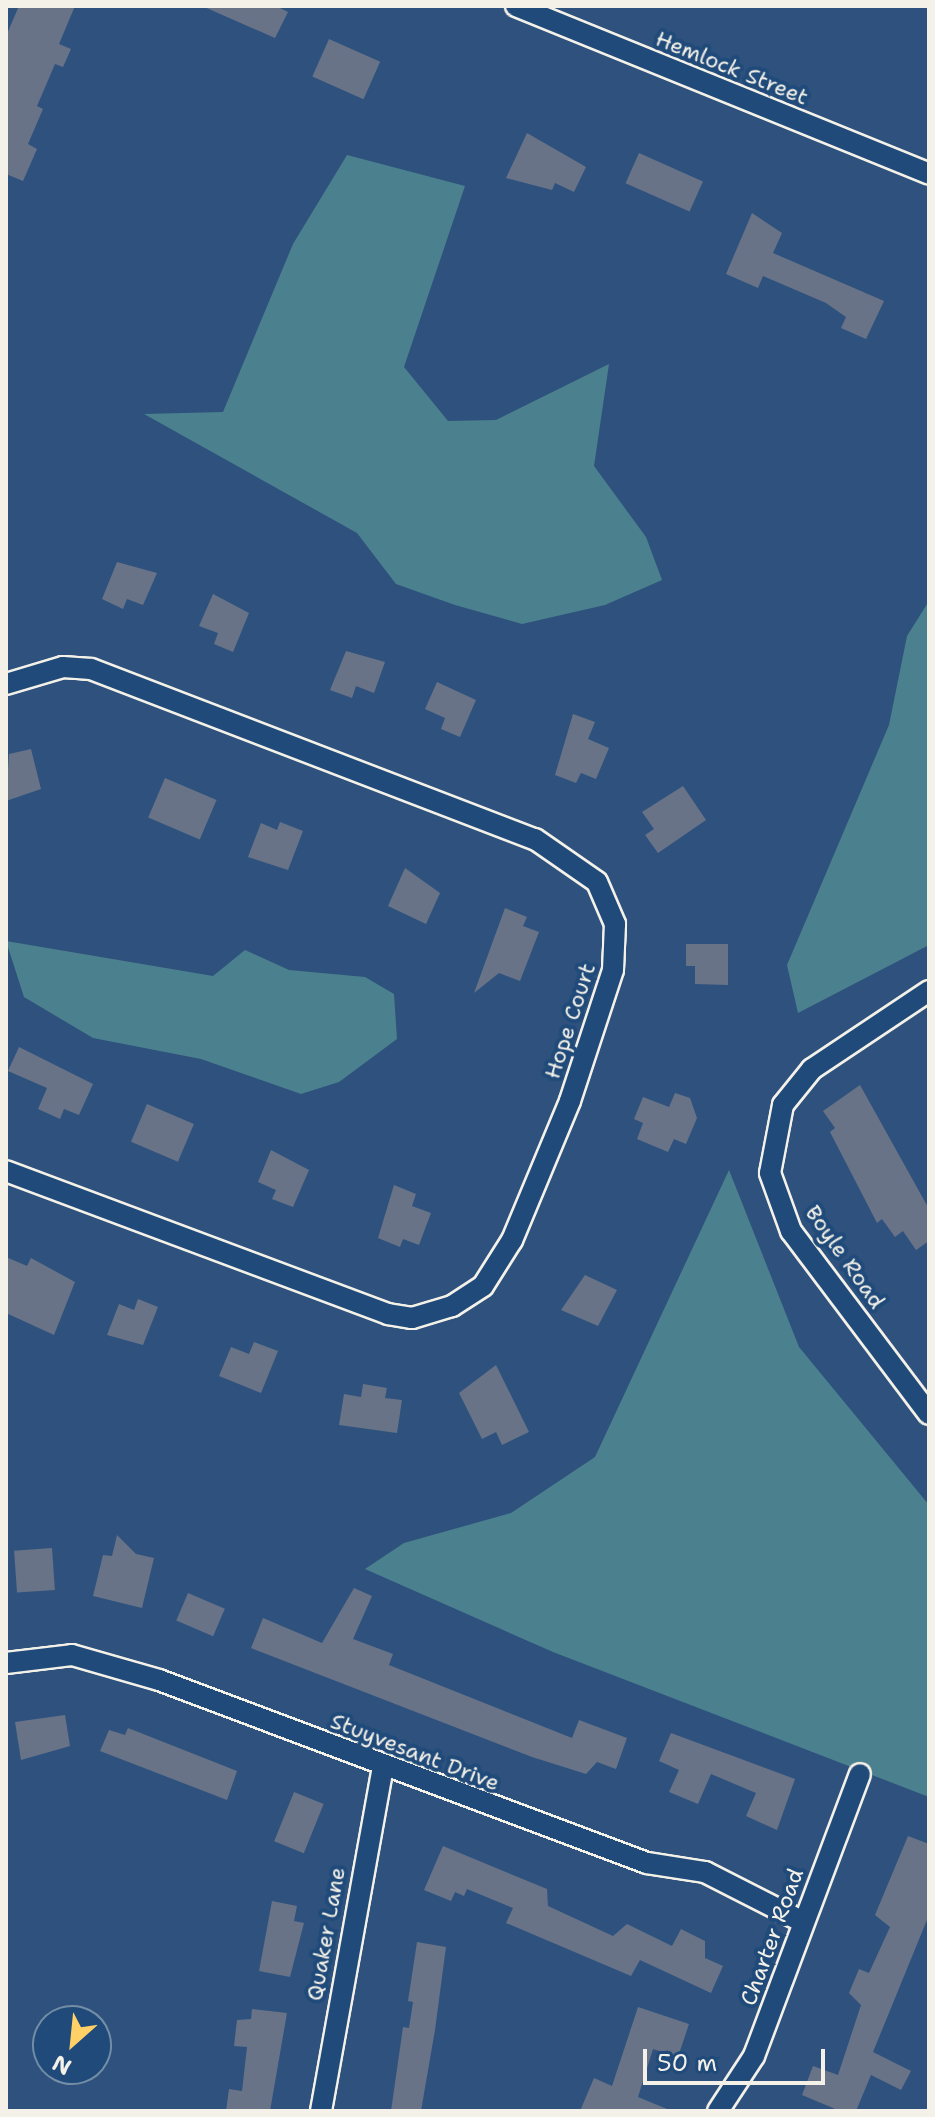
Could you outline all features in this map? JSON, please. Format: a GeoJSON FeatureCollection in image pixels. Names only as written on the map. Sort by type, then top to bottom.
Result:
{"type":"FeatureCollection","features":[{"type":"Feature","properties":{"kind":"street","name":"Hemlock Street"},"geometry":{"type":"LineString","coordinates":[[516,6],[929,174]]}},
{"type":"Feature","properties":{"kind":"street","name":"Hope Court"},"geometry":{"type":"LineString","coordinates":[[6,684],[43,670],[91,669],[535,839],[597,882],[615,924],[613,970],[570,1101],[512,1240],[483,1286],[452,1306],[412,1318],[388,1314],[6,1171]]}},
{"type":"Feature","properties":{"kind":"street","name":"Boyle Road"},"geometry":{"type":"LineString","coordinates":[[929,991],[812,1069],[783,1105],[770,1173],[791,1231],[929,1414]]}},
{"type":"Feature","properties":{"kind":"street","name":"Stuyvesant Drive"},"geometry":{"type":"LineString","coordinates":[[6,1663],[72,1655],[105,1663],[647,1863],[705,1872],[801,1921]]}},
{"type":"Feature","properties":{"kind":"street","name":"Quaker Lane"},"geometry":{"type":"LineString","coordinates":[[321,2111],[383,1767]]}},
{"type":"Feature","properties":{"kind":"street","name":"Charter Road"},"geometry":{"type":"LineString","coordinates":[[718,2111],[754,2056],[801,1921],[860,1774]]}},
{"type":"Feature","properties":{"kind":"green space"},"geometry":{"type":"Polygon","coordinates":[[[347,155],[465,186],[404,367],[448,421],[496,420],[609,364],[594,466],[646,537],[662,580],[605,605],[522,624],[455,605],[396,584],[357,533],[144,414],[223,412],[293,244],[347,155]]]}},
{"type":"Feature","properties":{"kind":"green space"},"geometry":{"type":"Polygon","coordinates":[[[929,601],[929,945],[798,1013],[787,965],[889,725],[907,636],[929,601]]]}},
{"type":"Feature","properties":{"kind":"green space"},"geometry":{"type":"Polygon","coordinates":[[[6,941],[213,976],[245,950],[289,970],[365,977],[394,994],[397,1039],[339,1082],[301,1094],[201,1059],[93,1038],[24,997],[6,941]]]}},
{"type":"Feature","properties":{"kind":"green space"},"geometry":{"type":"Polygon","coordinates":[[[729,1170],[799,1347],[929,1505],[929,1797],[553,1652],[365,1569],[404,1543],[511,1513],[595,1457],[729,1170]]]}},
{"type":"Feature","properties":{"kind":"building"},"geometry":{"type":"Polygon","coordinates":[[[19,6],[75,6],[59,44],[71,49],[63,67],[55,64],[37,106],[43,109],[28,144],[37,149],[23,181],[6,174],[6,36],[19,6]]]}},
{"type":"Feature","properties":{"kind":"building"},"geometry":{"type":"Polygon","coordinates":[[[202,6],[276,6],[288,12],[275,38],[202,6]]]}},
{"type":"Feature","properties":{"kind":"building"},"geometry":{"type":"Polygon","coordinates":[[[329,39],[380,62],[363,99],[312,76],[329,39]]]}},
{"type":"Feature","properties":{"kind":"building"},"geometry":{"type":"Polygon","coordinates":[[[527,133],[586,167],[574,192],[555,183],[552,190],[506,178],[527,133]]]}},
{"type":"Feature","properties":{"kind":"building"},"geometry":{"type":"Polygon","coordinates":[[[639,153],[703,181],[690,212],[626,183],[639,153]]]}},
{"type":"Feature","properties":{"kind":"building"},"geometry":{"type":"Polygon","coordinates":[[[752,213],[782,233],[773,253],[884,301],[866,339],[841,328],[846,317],[826,303],[763,276],[758,288],[726,274],[752,213]]]}},
{"type":"Feature","properties":{"kind":"building"},"geometry":{"type":"Polygon","coordinates":[[[117,562],[157,573],[143,605],[127,599],[123,609],[102,599],[117,562]]]}},
{"type":"Feature","properties":{"kind":"building"},"geometry":{"type":"Polygon","coordinates":[[[213,594],[249,613],[233,652],[214,644],[218,633],[199,626],[213,594]]]}},
{"type":"Feature","properties":{"kind":"building"},"geometry":{"type":"Polygon","coordinates":[[[346,651],[385,662],[374,693],[356,686],[352,698],[330,690],[346,651]]]}},
{"type":"Feature","properties":{"kind":"building"},"geometry":{"type":"Polygon","coordinates":[[[437,682],[476,700],[460,737],[441,729],[445,718],[425,709],[437,682]]]}},
{"type":"Feature","properties":{"kind":"building"},"geometry":{"type":"Polygon","coordinates":[[[573,714],[595,722],[588,739],[609,748],[596,779],[581,773],[576,783],[555,775],[573,714]]]}},
{"type":"Feature","properties":{"kind":"building"},"geometry":{"type":"Polygon","coordinates":[[[31,749],[41,789],[6,801],[9,754],[31,749]]]}},
{"type":"Feature","properties":{"kind":"building"},"geometry":{"type":"Polygon","coordinates":[[[165,778],[217,800],[200,839],[148,818],[165,778]]]}},
{"type":"Feature","properties":{"kind":"building"},"geometry":{"type":"Polygon","coordinates":[[[683,786],[706,820],[658,853],[645,835],[654,829],[642,812],[683,786]]]}},
{"type":"Feature","properties":{"kind":"building"},"geometry":{"type":"Polygon","coordinates":[[[280,822],[303,831],[288,870],[248,857],[261,823],[277,830],[280,822]]]}},
{"type":"Feature","properties":{"kind":"building"},"geometry":{"type":"Polygon","coordinates":[[[405,868],[440,893],[426,924],[388,906],[405,868]]]}},
{"type":"Feature","properties":{"kind":"building"},"geometry":{"type":"Polygon","coordinates":[[[505,908],[527,917],[523,926],[539,932],[520,981],[499,973],[474,993],[505,908]]]}},
{"type":"Feature","properties":{"kind":"building"},"geometry":{"type":"Polygon","coordinates":[[[686,944],[728,944],[728,985],[695,984],[695,966],[686,966],[686,944]]]}},
{"type":"Feature","properties":{"kind":"building"},"geometry":{"type":"Polygon","coordinates":[[[19,1047],[93,1084],[79,1115],[64,1109],[60,1119],[38,1109],[47,1088],[8,1071],[19,1047]]]}},
{"type":"Feature","properties":{"kind":"building"},"geometry":{"type":"Polygon","coordinates":[[[860,1085],[929,1209],[929,1241],[916,1250],[903,1231],[895,1237],[882,1219],[877,1223],[830,1132],[835,1128],[823,1111],[860,1085]]]}},
{"type":"Feature","properties":{"kind":"building"},"geometry":{"type":"Polygon","coordinates":[[[675,1093],[690,1098],[697,1118],[686,1144],[674,1139],[668,1152],[637,1139],[643,1123],[634,1119],[643,1097],[669,1107],[675,1093]]]}},
{"type":"Feature","properties":{"kind":"building"},"geometry":{"type":"Polygon","coordinates":[[[147,1104],[194,1124],[178,1162],[131,1142],[147,1104]]]}},
{"type":"Feature","properties":{"kind":"building"},"geometry":{"type":"Polygon","coordinates":[[[271,1150],[309,1170],[293,1207],[272,1199],[276,1190],[258,1182],[271,1150]]]}},
{"type":"Feature","properties":{"kind":"building"},"geometry":{"type":"Polygon","coordinates":[[[394,1185],[416,1194],[412,1206],[431,1213],[419,1245],[403,1239],[400,1247],[378,1238],[394,1185]]]}},
{"type":"Feature","properties":{"kind":"building"},"geometry":{"type":"Polygon","coordinates":[[[6,1257],[27,1266],[31,1258],[75,1282],[54,1335],[6,1313],[6,1257]]]}},
{"type":"Feature","properties":{"kind":"building"},"geometry":{"type":"Polygon","coordinates":[[[585,1275],[617,1290],[598,1326],[561,1310],[585,1275]]]}},
{"type":"Feature","properties":{"kind":"building"},"geometry":{"type":"Polygon","coordinates":[[[138,1299],[158,1307],[143,1345],[107,1335],[119,1304],[134,1310],[138,1299]]]}},
{"type":"Feature","properties":{"kind":"building"},"geometry":{"type":"Polygon","coordinates":[[[254,1342],[278,1351],[261,1393],[219,1376],[231,1347],[249,1354],[254,1342]]]}},
{"type":"Feature","properties":{"kind":"building"},"geometry":{"type":"Polygon","coordinates":[[[496,1365],[529,1432],[502,1445],[496,1432],[482,1439],[459,1393],[496,1365]]]}},
{"type":"Feature","properties":{"kind":"building"},"geometry":{"type":"Polygon","coordinates":[[[363,1384],[387,1388],[385,1398],[402,1400],[397,1433],[339,1425],[344,1394],[361,1397],[363,1384]]]}},
{"type":"Feature","properties":{"kind":"building"},"geometry":{"type":"Polygon","coordinates":[[[117,1535],[136,1554],[154,1558],[142,1608],[93,1596],[103,1555],[112,1556],[117,1535]]]}},
{"type":"Feature","properties":{"kind":"building"},"geometry":{"type":"Polygon","coordinates":[[[52,1548],[55,1590],[17,1593],[14,1551],[52,1548]]]}},
{"type":"Feature","properties":{"kind":"building"},"geometry":{"type":"Polygon","coordinates":[[[354,1588],[372,1596],[353,1639],[393,1654],[389,1665],[572,1738],[579,1720],[627,1738],[616,1769],[597,1762],[586,1774],[532,1757],[251,1648],[263,1618],[322,1643],[354,1588]]]}},
{"type":"Feature","properties":{"kind":"building"},"geometry":{"type":"Polygon","coordinates":[[[188,1593],[225,1609],[213,1636],[176,1621],[188,1593]]]}},
{"type":"Feature","properties":{"kind":"building"},"geometry":{"type":"Polygon","coordinates":[[[65,1715],[70,1746],[21,1760],[15,1722],[65,1715]]]}},
{"type":"Feature","properties":{"kind":"building"},"geometry":{"type":"Polygon","coordinates":[[[128,1728],[237,1771],[227,1800],[100,1751],[109,1730],[125,1735],[128,1728]]]}},
{"type":"Feature","properties":{"kind":"building"},"geometry":{"type":"Polygon","coordinates":[[[671,1733],[795,1779],[777,1830],[746,1816],[756,1793],[711,1774],[698,1804],[669,1792],[679,1770],[659,1761],[671,1733]]]}},
{"type":"Feature","properties":{"kind":"building"},"geometry":{"type":"Polygon","coordinates":[[[294,1792],[324,1804],[304,1853],[274,1841],[294,1792]]]}},
{"type":"Feature","properties":{"kind":"building"},"geometry":{"type":"Polygon","coordinates":[[[908,1836],[929,1844],[929,1915],[873,2052],[911,2071],[901,2090],[871,2075],[856,2111],[840,2111],[802,2095],[813,2066],[838,2075],[861,2005],[849,1993],[859,1969],[869,1973],[890,1927],[875,1915],[908,1836]]]}},
{"type":"Feature","properties":{"kind":"building"},"geometry":{"type":"Polygon","coordinates":[[[443,1846],[547,1889],[548,1906],[613,1936],[627,1924],[672,1946],[681,1929],[705,1941],[705,1958],[723,1966],[711,1993],[640,1960],[631,1976],[506,1923],[513,1908],[467,1889],[464,1896],[455,1892],[451,1901],[424,1890],[443,1846]]]}},
{"type":"Feature","properties":{"kind":"building"},"geometry":{"type":"Polygon","coordinates":[[[272,1901],[297,1906],[294,1921],[304,1923],[290,1977],[259,1971],[272,1901]]]}},
{"type":"Feature","properties":{"kind":"building"},"geometry":{"type":"Polygon","coordinates":[[[417,1942],[446,1947],[435,2030],[421,2111],[391,2111],[403,2027],[409,2028],[413,2002],[408,2001],[417,1942]]]}},
{"type":"Feature","properties":{"kind":"building"},"geometry":{"type":"Polygon","coordinates":[[[638,2007],[689,2024],[678,2057],[653,2049],[638,2097],[672,2111],[580,2111],[594,2078],[612,2086],[638,2007]]]}},
{"type":"Feature","properties":{"kind":"building"},"geometry":{"type":"Polygon","coordinates":[[[252,2009],[287,2013],[270,2111],[226,2111],[229,2089],[242,2091],[247,2047],[234,2046],[237,2020],[251,2019],[252,2009]]]}}]}
